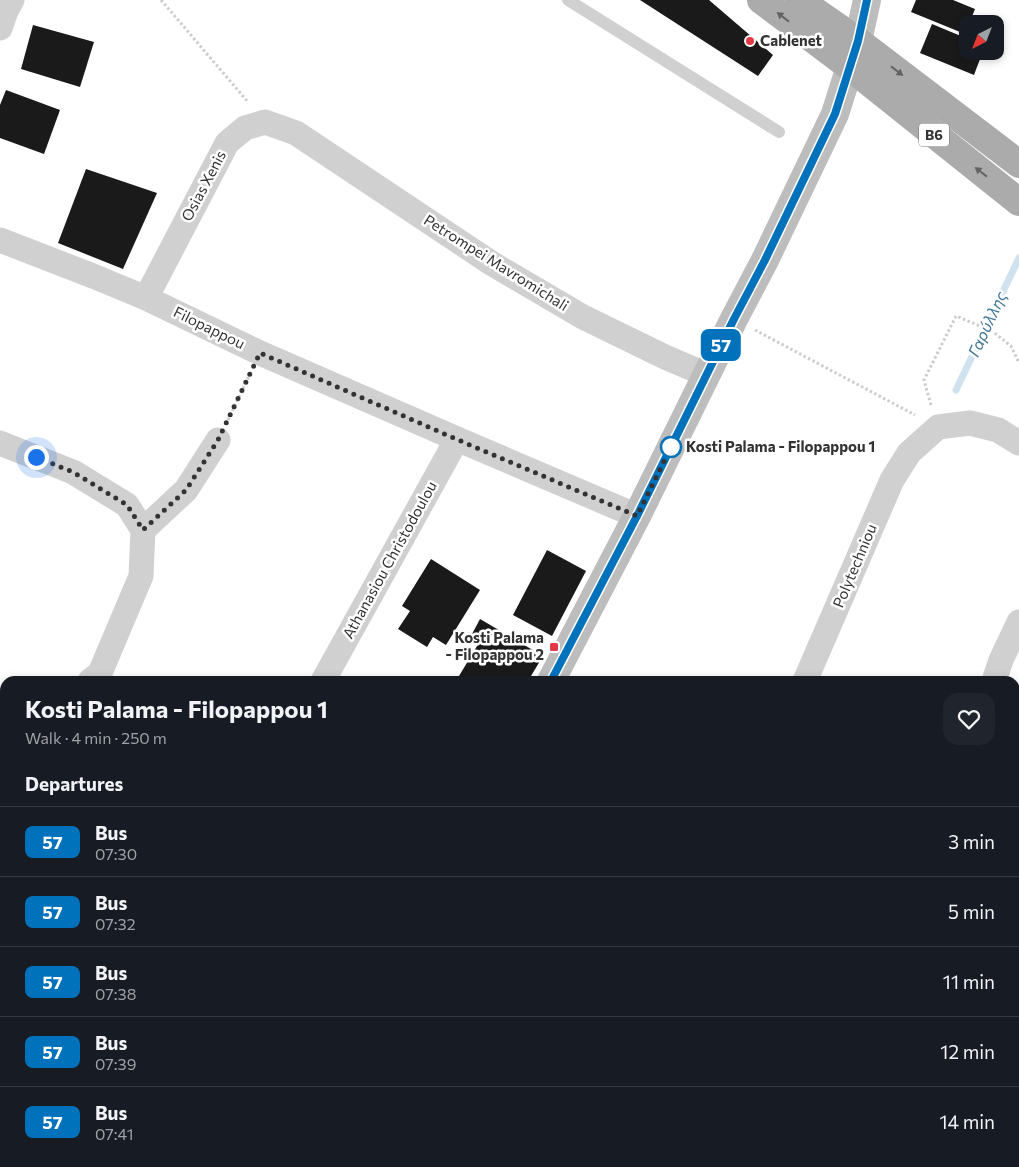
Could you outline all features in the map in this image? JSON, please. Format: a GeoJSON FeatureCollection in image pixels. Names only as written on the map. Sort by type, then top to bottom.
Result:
{"type":"FeatureCollection","features":[{"type":"Feature","properties":{"kind":"main road","name":"B6"},"geometry":{"type":"LineString","coordinates":[[761,0],[1019,202]]}},
{"type":"Feature","properties":{"kind":"main road","name":"B6"},"geometry":{"type":"LineString","coordinates":[[799,0],[858,41],[1019,164]]}},
{"type":"Feature","properties":{"kind":"street"},"geometry":{"type":"LineString","coordinates":[[0,28],[6,10],[12,0]]}},
{"type":"Feature","properties":{"kind":"street"},"geometry":{"type":"LineString","coordinates":[[554,676],[637,516],[765,260],[835,114],[858,41],[867,0]]}},
{"type":"Feature","properties":{"kind":"street","name":"Petrompei Mavromichali"},"geometry":{"type":"LineString","coordinates":[[265,122],[296,133],[500,268],[582,317],[665,358],[707,375]]}},
{"type":"Feature","properties":{"kind":"street","name":"Osias Xenis"},"geometry":{"type":"LineString","coordinates":[[146,298],[227,143],[245,128],[265,122]]}},
{"type":"Feature","properties":{"kind":"street","name":"Filopappou"},"geometry":{"type":"LineString","coordinates":[[0,240],[146,298],[260,353],[637,516]]}},
{"type":"Feature","properties":{"kind":"street"},"geometry":{"type":"LineString","coordinates":[[938,427],[970,423],[998,430],[1019,443]]}},
{"type":"Feature","properties":{"kind":"street","name":"Polytechniou"},"geometry":{"type":"LineString","coordinates":[[807,676],[892,480],[909,452],[938,427]]}},
{"type":"Feature","properties":{"kind":"street","name":"Athanasiou Christodoulou"},"geometry":{"type":"LineString","coordinates":[[326,676],[456,439]]}},
{"type":"Feature","properties":{"kind":"street"},"geometry":{"type":"LineString","coordinates":[[143,530],[186,490],[218,440]]}},
{"type":"Feature","properties":{"kind":"street"},"geometry":{"type":"LineString","coordinates":[[0,443],[73,472],[127,505],[143,530],[142,576],[95,676]]}},
{"type":"Feature","properties":{"kind":"street"},"geometry":{"type":"LineString","coordinates":[[1005,671],[1019,622]]}},
{"type":"Feature","properties":{"kind":"lane"},"geometry":{"type":"LineString","coordinates":[[568,0],[779,132]]}},
{"type":"Feature","properties":{"kind":"path"},"geometry":{"type":"LineString","coordinates":[[162,0],[265,122]]}},
{"type":"Feature","properties":{"kind":"path"},"geometry":{"type":"LineString","coordinates":[[938,427],[924,380],[956,316],[992,331],[1011,346],[1019,363]]}},
{"type":"Feature","properties":{"kind":"path"},"geometry":{"type":"LineString","coordinates":[[734,319],[938,427]]}},
{"type":"Feature","properties":{"kind":"path"},"geometry":{"type":"LineString","coordinates":[[218,440],[260,353]]}},
{"type":"Feature","properties":{"kind":"building"},"geometry":{"type":"Polygon","coordinates":[[[640,0],[709,0],[773,55],[758,76],[640,0]]]}},
{"type":"Feature","properties":{"kind":"building"},"geometry":{"type":"Polygon","coordinates":[[[916,0],[953,0],[975,9],[973,15],[959,15],[959,32],[911,12],[916,0]]]}},
{"type":"Feature","properties":{"kind":"building"},"geometry":{"type":"Polygon","coordinates":[[[932,24],[959,35],[959,60],[980,60],[974,75],[920,53],[932,24]]]}},
{"type":"Feature","properties":{"kind":"building"},"geometry":{"type":"Polygon","coordinates":[[[33,25],[94,42],[80,87],[21,69],[33,25]]]}},
{"type":"Feature","properties":{"kind":"building"},"geometry":{"type":"Polygon","coordinates":[[[6,90],[60,110],[44,154],[0,138],[0,105],[6,90]]]}},
{"type":"Feature","properties":{"kind":"building"},"geometry":{"type":"Polygon","coordinates":[[[86,169],[157,193],[123,269],[58,243],[86,169]]]}},
{"type":"Feature","properties":{"kind":"building"},"geometry":{"type":"Polygon","coordinates":[[[547,550],[586,571],[552,636],[513,615],[547,550]]]}},
{"type":"Feature","properties":{"kind":"building"},"geometry":{"type":"Polygon","coordinates":[[[431,559],[480,590],[446,645],[433,637],[427,647],[398,629],[410,611],[402,606],[431,559]]]}},
{"type":"Feature","properties":{"kind":"building"},"geometry":{"type":"Polygon","coordinates":[[[480,619],[543,656],[531,676],[459,676],[480,641],[471,636],[480,619]]]}},
{"type":"Feature","properties":{"kind":"waterway","name":"Γαρύλλης"},"geometry":{"type":"LineString","coordinates":[[956,390],[1019,258]]}},
{"type":"Feature","properties":{"kind":"bus line","name":"57"},"geometry":{"type":"LineString","coordinates":[[554,676],[637,516],[765,260],[835,114],[858,41],[867,0]]}},
{"type":"Feature","properties":{"kind":"place","name":"Cablenet"},"geometry":{"type":"Point","coordinates":[750,41]}},
{"type":"Feature","properties":{"kind":"place","name":"Kosti Palama - Filopappou 1"},"geometry":{"type":"Point","coordinates":[671,447]}},
{"type":"Feature","properties":{"kind":"place","name":"Kosti Palama - Filopappou 2"},"geometry":{"type":"Point","coordinates":[554,647]}},
{"type":"Feature","properties":{"kind":"route"},"geometry":{"type":"LineString","coordinates":[[36,457],[73,472],[127,505],[143,530],[186,490],[218,440],[260,353],[637,516],[672,445],[671,447]]}}]}
